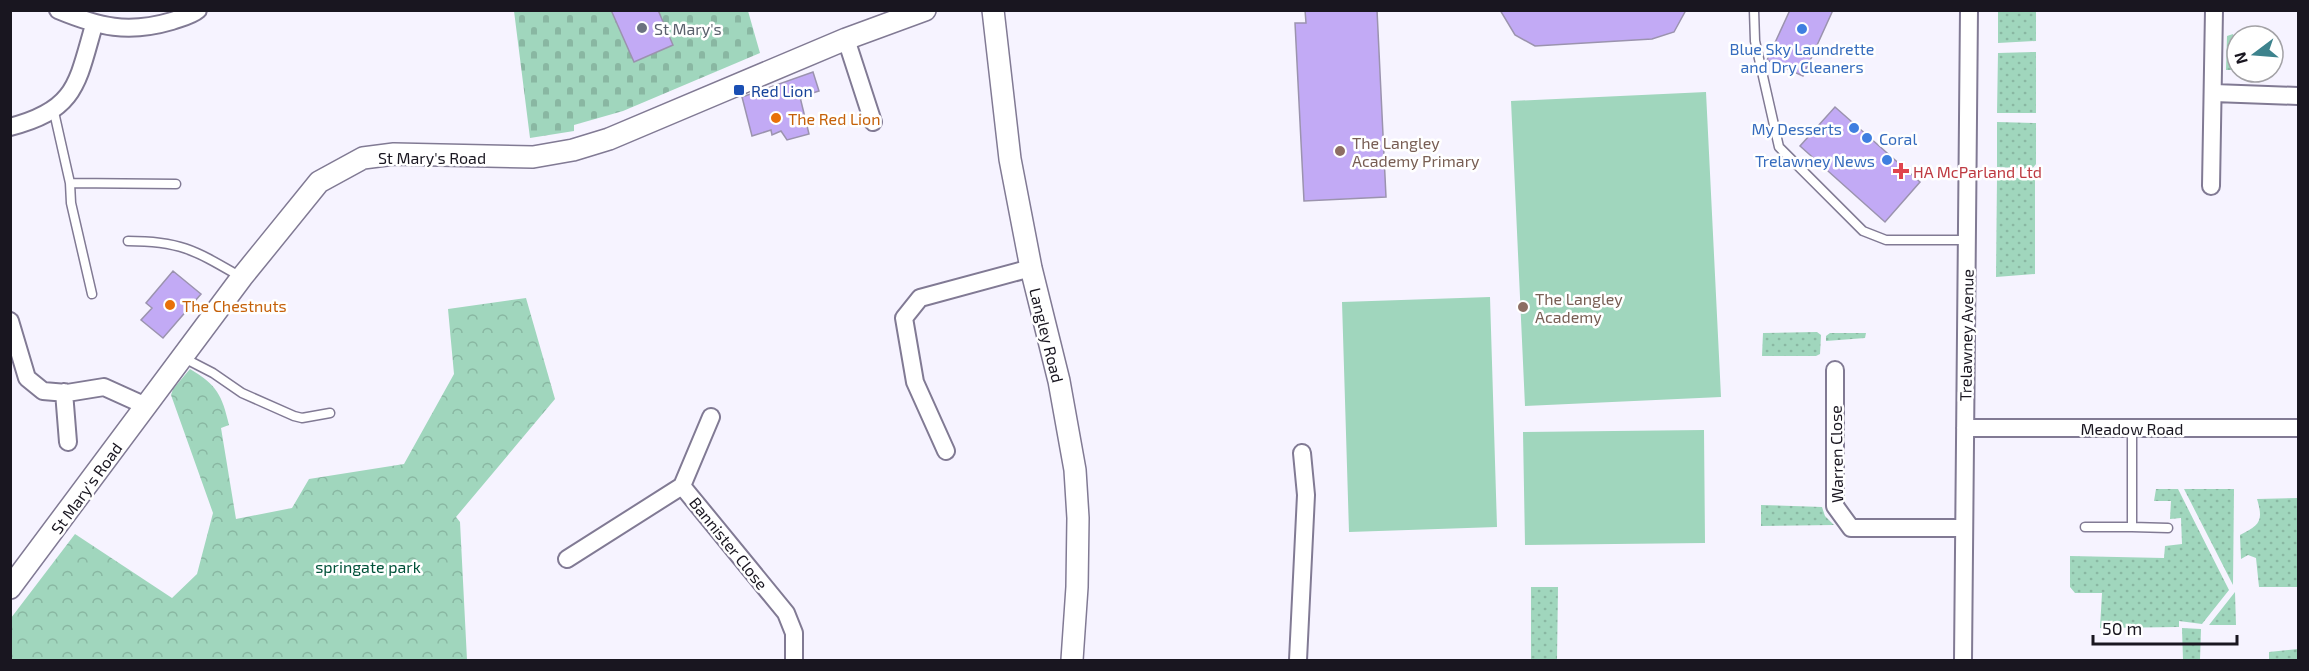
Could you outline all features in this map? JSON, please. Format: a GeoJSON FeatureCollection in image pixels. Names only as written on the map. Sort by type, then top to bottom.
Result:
{"type":"FeatureCollection","features":[{"type":"Feature","properties":{"kind":"street"},"geometry":{"type":"LineString","coordinates":[[58,10],[94,25],[134,29],[155,26],[198,10]]}},
{"type":"Feature","properties":{"kind":"street","name":"St Mary's Road"},"geometry":{"type":"LineString","coordinates":[[10,588],[242,277],[319,182],[363,158],[394,154],[533,157],[573,150],[609,139],[846,39],[925,10]]}},
{"type":"Feature","properties":{"kind":"street","name":"Langley Road"},"geometry":{"type":"LineString","coordinates":[[993,10],[1010,159],[1031,268],[1059,381],[1075,470],[1078,518],[1077,587],[1072,660]]}},
{"type":"Feature","properties":{"kind":"street","name":"Trelawney Avenue"},"geometry":{"type":"LineString","coordinates":[[1963,660],[1969,10]]}},
{"type":"Feature","properties":{"kind":"street"},"geometry":{"type":"LineString","coordinates":[[2211,186],[2214,10]]}},
{"type":"Feature","properties":{"kind":"street"},"geometry":{"type":"LineString","coordinates":[[10,127],[54,112],[70,94],[81,71],[94,25]]}},
{"type":"Feature","properties":{"kind":"street"},"geometry":{"type":"LineString","coordinates":[[846,39],[873,122]]}},
{"type":"Feature","properties":{"kind":"street"},"geometry":{"type":"LineString","coordinates":[[2214,93],[2298,96]]}},
{"type":"Feature","properties":{"kind":"street"},"geometry":{"type":"LineString","coordinates":[[946,451],[915,382],[904,318],[920,298],[1031,268]]}},
{"type":"Feature","properties":{"kind":"street"},"geometry":{"type":"LineString","coordinates":[[11,323],[27,378],[43,391],[64,392],[104,387],[146,406]]}},
{"type":"Feature","properties":{"kind":"street","name":"Warren Close"},"geometry":{"type":"LineString","coordinates":[[1835,370],[1835,506],[1851,528],[1964,528]]}},
{"type":"Feature","properties":{"kind":"street"},"geometry":{"type":"LineString","coordinates":[[64,392],[68,442]]}},
{"type":"Feature","properties":{"kind":"street"},"geometry":{"type":"LineString","coordinates":[[682,486],[711,417]]}},
{"type":"Feature","properties":{"kind":"street","name":"Meadow Road"},"geometry":{"type":"LineString","coordinates":[[1965,428],[2298,428]]}},
{"type":"Feature","properties":{"kind":"street"},"geometry":{"type":"LineString","coordinates":[[1298,660],[1305,495],[1302,453]]}},
{"type":"Feature","properties":{"kind":"street","name":"Bannister Close"},"geometry":{"type":"LineString","coordinates":[[567,560],[682,486],[786,614],[794,633],[795,660]]}},
{"type":"Feature","properties":{"kind":"lane"},"geometry":{"type":"LineString","coordinates":[[1754,10],[1755,41],[1779,147],[1863,231],[1886,240],[1967,240]]}},
{"type":"Feature","properties":{"kind":"lane"},"geometry":{"type":"LineString","coordinates":[[54,112],[70,183],[71,203],[92,294]]}},
{"type":"Feature","properties":{"kind":"lane"},"geometry":{"type":"LineString","coordinates":[[70,183],[176,184]]}},
{"type":"Feature","properties":{"kind":"lane"},"geometry":{"type":"LineString","coordinates":[[128,241],[156,241],[191,248],[242,277]]}},
{"type":"Feature","properties":{"kind":"lane"},"geometry":{"type":"LineString","coordinates":[[182,357],[213,373],[242,393],[294,416],[302,418],[330,413]]}},
{"type":"Feature","properties":{"kind":"lane"},"geometry":{"type":"LineString","coordinates":[[2132,428],[2132,527]]}},
{"type":"Feature","properties":{"kind":"lane"},"geometry":{"type":"LineString","coordinates":[[2085,526],[2168,528]]}},
{"type":"Feature","properties":{"kind":"green space"},"geometry":{"type":"Polygon","coordinates":[[[514,11],[748,11],[760,53],[623,111],[574,125],[574,131],[530,138],[514,11]]]}},
{"type":"Feature","properties":{"kind":"green space"},"geometry":{"type":"Polygon","coordinates":[[[1998,11],[2036,11],[2036,41],[1998,43],[1998,11]]]}},
{"type":"Feature","properties":{"kind":"green space"},"geometry":{"type":"Polygon","coordinates":[[[2036,52],[2036,113],[1997,113],[1998,53],[2036,52]]]}},
{"type":"Feature","properties":{"kind":"green space"},"geometry":{"type":"Polygon","coordinates":[[[1706,92],[1721,397],[1525,406],[1511,101],[1706,92]]]}},
{"type":"Feature","properties":{"kind":"green space"},"geometry":{"type":"Polygon","coordinates":[[[1997,122],[2036,123],[2036,164],[2032,169],[1997,167],[1997,122]]]}},
{"type":"Feature","properties":{"kind":"green space"},"geometry":{"type":"Polygon","coordinates":[[[1997,178],[2035,178],[2035,274],[1996,277],[1997,178]]]}},
{"type":"Feature","properties":{"kind":"green space"},"geometry":{"type":"Polygon","coordinates":[[[1490,297],[1497,527],[1349,532],[1342,302],[1490,297]]]}},
{"type":"Feature","properties":{"kind":"green space","name":"springate park"},"geometry":{"type":"Polygon","coordinates":[[[526,298],[555,399],[456,517],[460,522],[467,660],[11,660],[11,618],[75,534],[172,598],[197,574],[213,513],[171,395],[173,389],[190,369],[212,386],[224,406],[229,425],[221,428],[236,519],[292,508],[309,479],[404,464],[454,374],[448,309],[526,298]]]}},
{"type":"Feature","properties":{"kind":"green space"},"geometry":{"type":"Polygon","coordinates":[[[1817,332],[1821,335],[1820,354],[1816,356],[1762,356],[1763,333],[1817,332]]]}},
{"type":"Feature","properties":{"kind":"green space"},"geometry":{"type":"Polygon","coordinates":[[[1830,333],[1866,333],[1865,338],[1826,341],[1826,336],[1830,333]]]}},
{"type":"Feature","properties":{"kind":"green space"},"geometry":{"type":"Polygon","coordinates":[[[1704,430],[1705,543],[1525,545],[1523,432],[1704,430]]]}},
{"type":"Feature","properties":{"kind":"green space"},"geometry":{"type":"Polygon","coordinates":[[[2156,489],[2178,489],[2229,590],[2202,624],[2179,621],[2179,627],[2100,628],[2102,593],[2075,593],[2070,587],[2070,556],[2164,558],[2165,546],[2182,544],[2181,518],[2170,519],[2171,501],[2154,501],[2156,489]]]}},
{"type":"Feature","properties":{"kind":"green space"},"geometry":{"type":"Polygon","coordinates":[[[2184,489],[2234,489],[2233,585],[2184,489]]]}},
{"type":"Feature","properties":{"kind":"green space"},"geometry":{"type":"Polygon","coordinates":[[[2298,498],[2298,587],[2259,587],[2256,558],[2248,555],[2241,559],[2240,535],[2256,525],[2260,518],[2257,499],[2298,498]]]}},
{"type":"Feature","properties":{"kind":"green space"},"geometry":{"type":"Polygon","coordinates":[[[1761,505],[1822,507],[1825,516],[1834,525],[1761,526],[1761,505]]]}},
{"type":"Feature","properties":{"kind":"green space"},"geometry":{"type":"Polygon","coordinates":[[[1531,587],[1558,587],[1557,660],[1531,660],[1531,587]]]}},
{"type":"Feature","properties":{"kind":"green space"},"geometry":{"type":"Polygon","coordinates":[[[2235,592],[2236,625],[2209,625],[2235,592]]]}},
{"type":"Feature","properties":{"kind":"green space"},"geometry":{"type":"Polygon","coordinates":[[[2182,628],[2201,629],[2200,660],[2183,660],[2182,628]]]}},
{"type":"Feature","properties":{"kind":"green space"},"geometry":{"type":"Polygon","coordinates":[[[2298,649],[2298,660],[2269,660],[2269,652],[2298,649]]]}},
{"type":"Feature","properties":{"kind":"building","name":"St Mary's"},"geometry":{"type":"Polygon","coordinates":[[[611,10],[658,10],[673,45],[634,62],[611,10]]]}},
{"type":"Feature","properties":{"kind":"building"},"geometry":{"type":"Polygon","coordinates":[[[1305,10],[1377,10],[1386,197],[1304,201],[1295,23],[1306,23],[1305,10]]]}},
{"type":"Feature","properties":{"kind":"building"},"geometry":{"type":"Polygon","coordinates":[[[1500,10],[1686,10],[1674,32],[1652,39],[1535,46],[1515,35],[1500,10]]]}},
{"type":"Feature","properties":{"kind":"building"},"geometry":{"type":"Polygon","coordinates":[[[1790,10],[1833,10],[1803,76],[1767,60],[1790,10]]]}},
{"type":"Feature","properties":{"kind":"building","name":"The Red Lion"},"geometry":{"type":"Polygon","coordinates":[[[813,72],[819,91],[800,97],[809,134],[787,140],[781,131],[772,135],[771,130],[752,136],[742,97],[813,72]]]}},
{"type":"Feature","properties":{"kind":"building"},"geometry":{"type":"Polygon","coordinates":[[[1835,107],[1920,182],[1885,222],[1800,146],[1835,107]]]}},
{"type":"Feature","properties":{"kind":"building","name":"The Chestnuts"},"geometry":{"type":"Polygon","coordinates":[[[173,271],[201,294],[163,338],[141,320],[152,308],[146,303],[173,271]]]}},
{"type":"Feature","properties":{"kind":"place","name":"St Mary's"},"geometry":{"type":"Point","coordinates":[642,28]}},
{"type":"Feature","properties":{"kind":"place","name":"Blue Sky Laundrette and Dry Cleaners"},"geometry":{"type":"Point","coordinates":[1802,29]}},
{"type":"Feature","properties":{"kind":"place","name":"Red Lion"},"geometry":{"type":"Point","coordinates":[739,90]}},
{"type":"Feature","properties":{"kind":"place","name":"The Red Lion"},"geometry":{"type":"Point","coordinates":[776,118]}},
{"type":"Feature","properties":{"kind":"place","name":"My Desserts"},"geometry":{"type":"Point","coordinates":[1854,128]}},
{"type":"Feature","properties":{"kind":"place","name":"Coral"},"geometry":{"type":"Point","coordinates":[1867,138]}},
{"type":"Feature","properties":{"kind":"place","name":"The Langley Academy Primary"},"geometry":{"type":"Point","coordinates":[1340,151]}},
{"type":"Feature","properties":{"kind":"place","name":"Trelawney News"},"geometry":{"type":"Point","coordinates":[1887,160]}},
{"type":"Feature","properties":{"kind":"place","name":"HA McParland Ltd"},"geometry":{"type":"Point","coordinates":[1901,171]}},
{"type":"Feature","properties":{"kind":"place","name":"The Chestnuts"},"geometry":{"type":"Point","coordinates":[170,305]}},
{"type":"Feature","properties":{"kind":"place","name":"The Langley Academy"},"geometry":{"type":"Point","coordinates":[1523,307]}}]}
